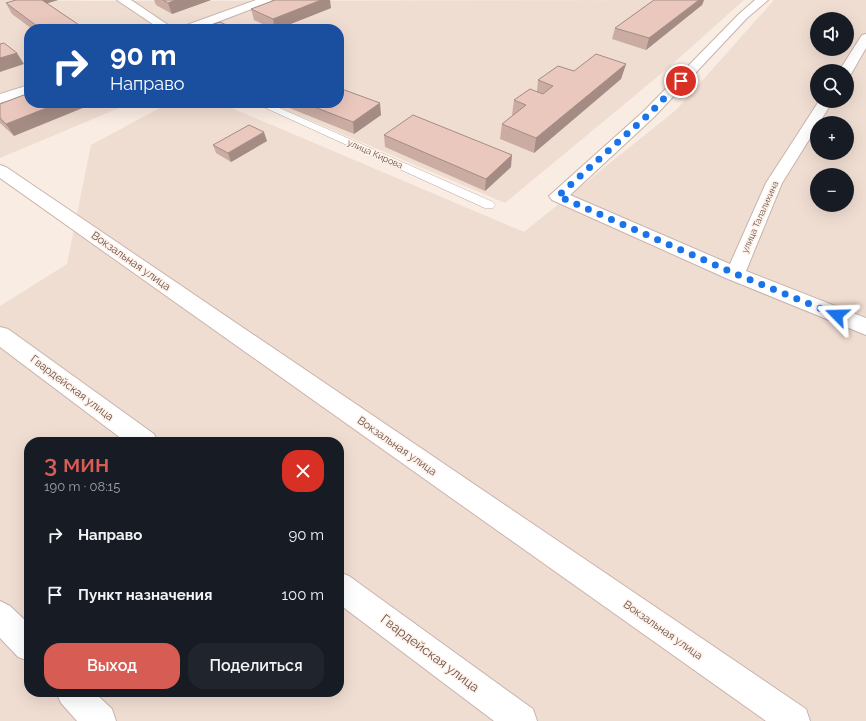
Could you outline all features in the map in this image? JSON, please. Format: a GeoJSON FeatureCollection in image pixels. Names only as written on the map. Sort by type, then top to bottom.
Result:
{"type":"FeatureCollection","features":[{"type":"Feature","properties":{"kind":"street"},"geometry":{"type":"LineString","coordinates":[[123,0],[160,24]]}},
{"type":"Feature","properties":{"kind":"street"},"geometry":{"type":"LineString","coordinates":[[201,24],[266,0]]}},
{"type":"Feature","properties":{"kind":"street"},"geometry":{"type":"LineString","coordinates":[[762,0],[744,16],[649,114],[558,196],[736,274],[866,327]]}},
{"type":"Feature","properties":{"kind":"street"},"geometry":{"type":"LineString","coordinates":[[850,64],[866,38]]}},
{"type":"Feature","properties":{"kind":"street"},"geometry":{"type":"LineString","coordinates":[[0,99],[24,90]]}},
{"type":"Feature","properties":{"kind":"street","name":"улица Талалихина"},"geometry":{"type":"LineString","coordinates":[[736,274],[774,183],[822,108]]}},
{"type":"Feature","properties":{"kind":"street","name":"Вокзальная улица"},"geometry":{"type":"LineString","coordinates":[[0,170],[794,721]]}},
{"type":"Feature","properties":{"kind":"street","name":"Гвардейская улица"},"geometry":{"type":"LineString","coordinates":[[0,335],[138,437]]}},
{"type":"Feature","properties":{"kind":"street","name":"Гвардейская улица"},"geometry":{"type":"LineString","coordinates":[[344,590],[521,721]]}},
{"type":"Feature","properties":{"kind":"street"},"geometry":{"type":"LineString","coordinates":[[0,617],[24,641]]}},
{"type":"Feature","properties":{"kind":"street"},"geometry":{"type":"LineString","coordinates":[[77,697],[100,721]]}},
{"type":"Feature","properties":{"kind":"lane","name":"улица Кирова"},"geometry":{"type":"LineString","coordinates":[[271,108],[489,205]]}},
{"type":"Feature","properties":{"kind":"shaded area"},"geometry":{"type":"Polygon","coordinates":[[[0,0],[744,0],[668,68],[505,203],[281,108],[344,108],[344,24],[24,24],[24,108],[119,108],[0,158],[0,0]]]}},
{"type":"Feature","properties":{"kind":"shaded area"},"geometry":{"type":"Polygon","coordinates":[[[774,0],[866,0],[866,721],[0,721],[0,306],[67,264],[91,145],[160,108],[232,108],[524,232],[676,110],[774,0]]]}},
{"type":"Feature","properties":{"kind":"building"},"geometry":{"type":"Polygon","coordinates":[[[16,0],[42,0],[78,24],[34,24],[6,3],[16,0]]]}},
{"type":"Feature","properties":{"kind":"building"},"geometry":{"type":"Polygon","coordinates":[[[163,0],[176,0],[168,3],[163,0]]]}},
{"type":"Feature","properties":{"kind":"building"},"geometry":{"type":"Polygon","coordinates":[[[275,0],[321,0],[273,19],[251,9],[275,0]]]}},
{"type":"Feature","properties":{"kind":"building"},"geometry":{"type":"Polygon","coordinates":[[[654,0],[699,0],[649,38],[615,28],[654,0]]]}},
{"type":"Feature","properties":{"kind":"building"},"geometry":{"type":"Polygon","coordinates":[[[4,43],[17,53],[0,58],[0,44],[4,43]]]}},
{"type":"Feature","properties":{"kind":"building"},"geometry":{"type":"Polygon","coordinates":[[[596,54],[626,64],[536,138],[502,124],[526,105],[514,100],[530,89],[543,94],[553,86],[538,80],[558,66],[574,71],[596,54]]]}},
{"type":"Feature","properties":{"kind":"building"},"geometry":{"type":"Polygon","coordinates":[[[344,90],[380,103],[353,122],[317,108],[344,108],[344,90]]]}},
{"type":"Feature","properties":{"kind":"building"},"geometry":{"type":"Polygon","coordinates":[[[24,95],[24,108],[46,108],[6,124],[0,118],[0,104],[24,95]]]}},
{"type":"Feature","properties":{"kind":"building"},"geometry":{"type":"Polygon","coordinates":[[[413,115],[512,155],[486,179],[384,135],[413,115]]]}},
{"type":"Feature","properties":{"kind":"building"},"geometry":{"type":"Polygon","coordinates":[[[249,125],[264,132],[228,153],[213,145],[249,125]]]}},
{"type":"Feature","properties":{"kind":"route"},"geometry":{"type":"LineString","coordinates":[[681,81],[649,114],[558,196],[736,274],[837,315]]}}]}
